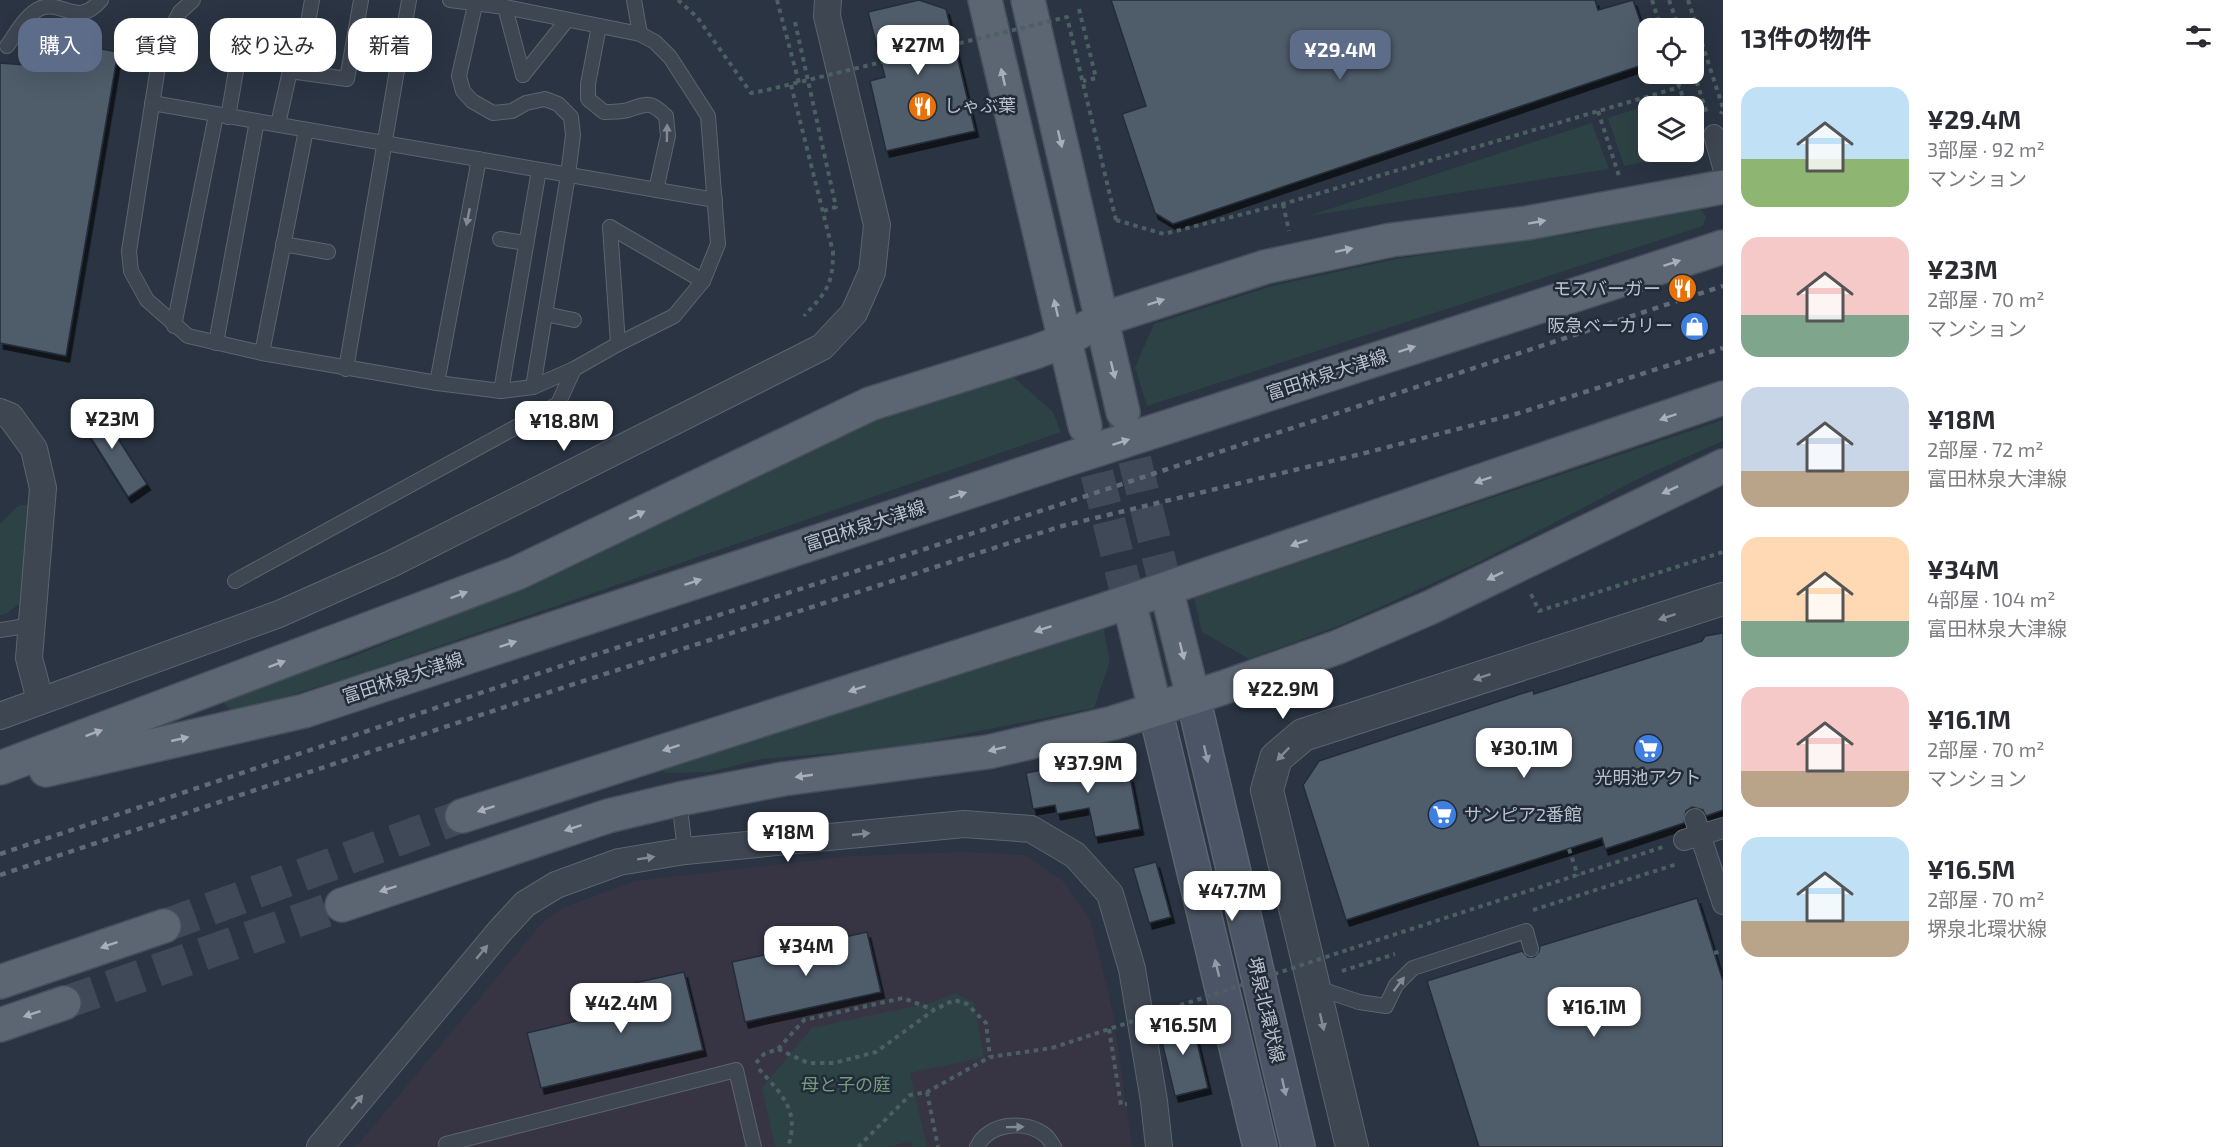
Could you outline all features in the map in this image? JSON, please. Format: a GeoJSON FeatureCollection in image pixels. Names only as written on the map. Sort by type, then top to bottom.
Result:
{"type":"FeatureCollection","features":[{"type":"Feature","properties":{"kind":"main road"},"geometry":{"type":"LineString","coordinates":[[985,0],[1085,426]]}},
{"type":"Feature","properties":{"kind":"main road"},"geometry":{"type":"LineString","coordinates":[[1028,0],[1123,412]]}},
{"type":"Feature","properties":{"kind":"main road"},"geometry":{"type":"LineString","coordinates":[[0,768],[517,573],[870,404],[1035,352],[1064,341],[1100,320],[1265,267],[1391,240],[1527,223],[1709,190]]}},
{"type":"Feature","properties":{"kind":"main road","name":"富田林泉大津線"},"geometry":{"type":"LineString","coordinates":[[0,780],[304,711],[1088,452],[1718,248]]}},
{"type":"Feature","properties":{"kind":"main road"},"geometry":{"type":"LineString","coordinates":[[462,816],[1098,612],[1723,398]]}},
{"type":"Feature","properties":{"kind":"main road"},"geometry":{"type":"LineString","coordinates":[[342,905],[608,816],[679,799],[783,779],[988,752],[1113,723],[1338,647],[1429,608],[1723,466]]}},
{"type":"Feature","properties":{"kind":"main road"},"geometry":{"type":"LineString","coordinates":[[1170,604],[1193,697]]}},
{"type":"Feature","properties":{"kind":"main road"},"geometry":{"type":"LineString","coordinates":[[1133,618],[1155,709]]}},
{"type":"Feature","properties":{"kind":"main road","name":"堺泉北環状線"},"geometry":{"type":"LineString","coordinates":[[1193,697],[1298,1147]]}},
{"type":"Feature","properties":{"kind":"main road","name":"堺泉北環状線"},"geometry":{"type":"LineString","coordinates":[[1155,709],[1260,1147]]}},
{"type":"Feature","properties":{"kind":"main road"},"geometry":{"type":"LineString","coordinates":[[0,982],[164,926]]}},
{"type":"Feature","properties":{"kind":"main road"},"geometry":{"type":"LineString","coordinates":[[0,1025],[64,1003]]}},
{"type":"Feature","properties":{"kind":"street"},"geometry":{"type":"LineString","coordinates":[[0,716],[279,614],[381,569],[822,347],[854,313],[872,272],[877,225],[827,16],[828,0]]}},
{"type":"Feature","properties":{"kind":"street"},"geometry":{"type":"LineString","coordinates":[[1714,135],[1723,167]]}},
{"type":"Feature","properties":{"kind":"street"},"geometry":{"type":"LineString","coordinates":[[0,412],[10,416],[34,449],[43,488],[29,658],[40,700]]}},
{"type":"Feature","properties":{"kind":"street"},"geometry":{"type":"LineString","coordinates":[[1352,1147],[1267,790],[1276,758],[1303,735],[1723,599]]}},
{"type":"Feature","properties":{"kind":"street"},"geometry":{"type":"LineString","coordinates":[[320,1147],[500,931],[525,904],[556,885],[619,862],[685,851],[964,824],[1031,829],[1075,855],[1110,894],[1132,969],[1154,1101],[1159,1147]]}},
{"type":"Feature","properties":{"kind":"street"},"geometry":{"type":"LineString","coordinates":[[1723,828],[1693,832],[1723,904]]}},
{"type":"Feature","properties":{"kind":"lane"},"geometry":{"type":"LineString","coordinates":[[7,46],[27,19],[40,8],[50,6],[78,14],[95,7],[101,0]]}},
{"type":"Feature","properties":{"kind":"lane"},"geometry":{"type":"LineString","coordinates":[[193,0],[180,12],[160,48],[129,251],[131,271],[147,300],[188,336],[216,343],[346,369],[501,392],[533,387],[574,369],[674,316],[704,281],[718,244],[708,116],[670,57],[655,42],[640,34],[505,8],[450,0]]}},
{"type":"Feature","properties":{"kind":"lane"},"geometry":{"type":"LineString","coordinates":[[174,326],[242,36],[304,46],[312,0]]}},
{"type":"Feature","properties":{"kind":"lane"},"geometry":{"type":"LineString","coordinates":[[278,124],[290,71],[347,79],[361,0]]}},
{"type":"Feature","properties":{"kind":"lane"},"geometry":{"type":"LineString","coordinates":[[346,369],[410,0]]}},
{"type":"Feature","properties":{"kind":"lane"},"geometry":{"type":"LineString","coordinates":[[634,0],[640,34]]}},
{"type":"Feature","properties":{"kind":"lane"},"geometry":{"type":"LineString","coordinates":[[475,5],[459,76],[463,90],[472,101],[493,113],[512,111],[526,103],[545,99],[558,104],[571,117],[573,135],[568,175],[533,387]]}},
{"type":"Feature","properties":{"kind":"lane"},"geometry":{"type":"LineString","coordinates":[[505,8],[523,75],[567,20]]}},
{"type":"Feature","properties":{"kind":"lane"},"geometry":{"type":"LineString","coordinates":[[599,26],[588,84],[588,99],[603,112],[626,110],[642,104],[654,105],[666,116],[668,136],[656,190]]}},
{"type":"Feature","properties":{"kind":"lane"},"geometry":{"type":"LineString","coordinates":[[152,103],[715,200]]}},
{"type":"Feature","properties":{"kind":"lane"},"geometry":{"type":"LineString","coordinates":[[216,343],[257,121]]}},
{"type":"Feature","properties":{"kind":"lane"},"geometry":{"type":"LineString","coordinates":[[262,353],[306,130]]}},
{"type":"Feature","properties":{"kind":"lane"},"geometry":{"type":"LineString","coordinates":[[437,383],[478,159]]}},
{"type":"Feature","properties":{"kind":"lane"},"geometry":{"type":"LineString","coordinates":[[501,392],[539,170]]}},
{"type":"Feature","properties":{"kind":"lane"},"geometry":{"type":"LineString","coordinates":[[618,344],[610,227],[704,281]]}},
{"type":"Feature","properties":{"kind":"lane"},"geometry":{"type":"LineString","coordinates":[[500,239],[526,243]]}},
{"type":"Feature","properties":{"kind":"lane"},"geometry":{"type":"LineString","coordinates":[[284,244],[328,252]]}},
{"type":"Feature","properties":{"kind":"lane"},"geometry":{"type":"LineString","coordinates":[[545,314],[574,320]]}},
{"type":"Feature","properties":{"kind":"lane"},"geometry":{"type":"LineString","coordinates":[[235,581],[558,404],[574,369]]}},
{"type":"Feature","properties":{"kind":"lane"},"geometry":{"type":"LineString","coordinates":[[0,630],[32,625]]}},
{"type":"Feature","properties":{"kind":"lane"},"geometry":{"type":"LineString","coordinates":[[679,799],[685,851]]}},
{"type":"Feature","properties":{"kind":"lane"},"geometry":{"type":"LineString","coordinates":[[1313,986],[1359,1002],[1386,1006],[1396,985],[1413,968],[1526,931],[1531,949]]}},
{"type":"Feature","properties":{"kind":"lane"},"geometry":{"type":"LineString","coordinates":[[446,1144],[736,1070],[754,1147]]}},
{"type":"Feature","properties":{"kind":"lane"},"geometry":{"type":"LineString","coordinates":[[977,1147],[978,1143],[993,1129],[1020,1125],[1045,1135],[1054,1147]]}},
{"type":"Feature","properties":{"kind":"path"},"geometry":{"type":"LineString","coordinates":[[678,0],[697,17],[751,93],[1067,17],[1116,220],[1164,234],[1283,204],[1680,87]]}},
{"type":"Feature","properties":{"kind":"path"},"geometry":{"type":"LineString","coordinates":[[777,0],[799,83]]}},
{"type":"Feature","properties":{"kind":"path"},"geometry":{"type":"LineString","coordinates":[[1653,0],[1658,18]]}},
{"type":"Feature","properties":{"kind":"path"},"geometry":{"type":"LineString","coordinates":[[1669,0],[1675,18]]}},
{"type":"Feature","properties":{"kind":"path"},"geometry":{"type":"LineString","coordinates":[[1688,0],[1723,108],[1714,135]]}},
{"type":"Feature","properties":{"kind":"path"},"geometry":{"type":"LineString","coordinates":[[1079,9],[1096,78],[1083,81]]}},
{"type":"Feature","properties":{"kind":"path"},"geometry":{"type":"LineString","coordinates":[[795,22],[836,207],[823,211]]}},
{"type":"Feature","properties":{"kind":"path"},"geometry":{"type":"LineString","coordinates":[[1679,84],[1683,96]]}},
{"type":"Feature","properties":{"kind":"path"},"geometry":{"type":"LineString","coordinates":[[1697,84],[1714,135]]}},
{"type":"Feature","properties":{"kind":"path"},"geometry":{"type":"LineString","coordinates":[[791,85],[833,252],[833,275],[823,295],[804,316]]}},
{"type":"Feature","properties":{"kind":"path"},"geometry":{"type":"LineString","coordinates":[[1598,111],[1620,181]]}},
{"type":"Feature","properties":{"kind":"path"},"geometry":{"type":"LineString","coordinates":[[1283,204],[1290,234]]}},
{"type":"Feature","properties":{"kind":"path"},"geometry":{"type":"LineString","coordinates":[[1529,590],[1539,611],[1723,552]]}},
{"type":"Feature","properties":{"kind":"path"},"geometry":{"type":"LineString","coordinates":[[858,1147],[910,1095],[927,1092],[990,1058],[1052,1048],[1338,952],[1578,876],[1693,832]]}},
{"type":"Feature","properties":{"kind":"path"},"geometry":{"type":"LineString","coordinates":[[1569,849],[1578,876]]}},
{"type":"Feature","properties":{"kind":"path"},"geometry":{"type":"LineString","coordinates":[[1621,882],[1683,862]]}},
{"type":"Feature","properties":{"kind":"path"},"geometry":{"type":"LineString","coordinates":[[1714,953],[1723,951]]}},
{"type":"Feature","properties":{"kind":"path"},"geometry":{"type":"LineString","coordinates":[[788,1147],[791,1116],[785,1099],[754,1065],[764,1054],[778,1049],[804,1020],[903,998],[934,1011]]}},
{"type":"Feature","properties":{"kind":"path"},"geometry":{"type":"LineString","coordinates":[[778,1049],[808,1064],[834,1063],[876,1052],[934,1011],[954,1000],[967,1004],[986,1023],[990,1058]]}},
{"type":"Feature","properties":{"kind":"path"},"geometry":{"type":"LineString","coordinates":[[1109,1029],[1120,1099]]}},
{"type":"Feature","properties":{"kind":"path"},"geometry":{"type":"LineString","coordinates":[[927,1092],[938,1147]]}},
{"type":"Feature","properties":{"kind":"shaded area"},"geometry":{"type":"Polygon","coordinates":[[[965,852],[1025,855],[1063,881],[1090,919],[1113,1013],[1132,1147],[356,1147],[542,923],[562,908],[635,881],[851,856],[965,852]]]}},
{"type":"Feature","properties":{"kind":"green space"},"geometry":{"type":"Polygon","coordinates":[[[1638,108],[1638,162],[1645,162],[1624,166],[1608,118],[1638,108]]]}},
{"type":"Feature","properties":{"kind":"green space"},"geometry":{"type":"Polygon","coordinates":[[[1592,123],[1609,169],[1308,216],[1592,123]]]}},
{"type":"Feature","properties":{"kind":"green space"},"geometry":{"type":"Polygon","coordinates":[[[1699,208],[1706,216],[1703,226],[1147,406],[1135,367],[1154,324],[1272,286],[1396,259],[1578,233],[1699,208]]]}},
{"type":"Feature","properties":{"kind":"green space"},"geometry":{"type":"Polygon","coordinates":[[[1009,373],[1053,412],[1061,432],[350,677],[233,713],[216,694],[347,659],[546,578],[890,407],[1009,373]]]}},
{"type":"Feature","properties":{"kind":"green space"},"geometry":{"type":"Polygon","coordinates":[[[1723,420],[1723,441],[1648,474],[1479,562],[1341,625],[1249,659],[1202,632],[1194,598],[1723,420]]]}},
{"type":"Feature","properties":{"kind":"green space"},"geometry":{"type":"Polygon","coordinates":[[[29,504],[19,604],[6,614],[0,615],[0,524],[18,506],[29,504]]]}},
{"type":"Feature","properties":{"kind":"green space"},"geometry":{"type":"Polygon","coordinates":[[[1103,626],[1110,661],[1094,708],[896,748],[762,759],[709,772],[665,773],[658,764],[1103,626]]]}},
{"type":"Feature","properties":{"kind":"green space","name":"母と子の庭"},"geometry":{"type":"Polygon","coordinates":[[[955,993],[974,1002],[984,1057],[910,1073],[927,1147],[913,1147],[911,1141],[887,1147],[775,1147],[762,1088],[812,1028],[934,1002],[955,993]]]}},
{"type":"Feature","properties":{"kind":"building"},"geometry":{"type":"Polygon","coordinates":[[[919,0],[946,9],[975,131],[886,151],[870,81],[885,77],[868,12],[919,0]]]}},
{"type":"Feature","properties":{"kind":"building"},"geometry":{"type":"Polygon","coordinates":[[[1111,0],[1595,0],[1598,10],[1633,0],[1639,18],[1638,66],[1173,224],[1155,213],[1122,114],[1146,106],[1111,0]]]}},
{"type":"Feature","properties":{"kind":"building"},"geometry":{"type":"Polygon","coordinates":[[[102,49],[114,51],[115,72],[66,356],[0,343],[0,63],[18,64],[18,72],[102,72],[102,49]]]}},
{"type":"Feature","properties":{"kind":"building"},"geometry":{"type":"Polygon","coordinates":[[[95,403],[147,484],[128,497],[76,414],[95,403]]]}},
{"type":"Feature","properties":{"kind":"building"},"geometry":{"type":"Polygon","coordinates":[[[1723,633],[1723,810],[1706,816],[1703,810],[1692,807],[1686,811],[1684,823],[1605,849],[1602,838],[1346,920],[1303,785],[1319,761],[1533,690],[1534,694],[1702,641],[1705,636],[1723,633]]]}},
{"type":"Feature","properties":{"kind":"building"},"geometry":{"type":"Polygon","coordinates":[[[1103,759],[1130,777],[1140,829],[1095,837],[1089,808],[1057,814],[1055,805],[1033,809],[1026,773],[1103,759]]]}},
{"type":"Feature","properties":{"kind":"building"},"geometry":{"type":"Polygon","coordinates":[[[1156,862],[1171,917],[1149,923],[1133,868],[1156,862]]]}},
{"type":"Feature","properties":{"kind":"building"},"geometry":{"type":"Polygon","coordinates":[[[1697,898],[1723,981],[1723,1147],[1479,1147],[1427,981],[1522,951],[1528,957],[1534,957],[1539,952],[1540,946],[1697,898]]]}},
{"type":"Feature","properties":{"kind":"building"},"geometry":{"type":"Polygon","coordinates":[[[867,932],[881,992],[745,1022],[732,962],[867,932]]]}},
{"type":"Feature","properties":{"kind":"building"},"geometry":{"type":"Polygon","coordinates":[[[684,972],[703,1050],[541,1088],[527,1033],[627,1009],[621,986],[684,972]]]}},
{"type":"Feature","properties":{"kind":"building"},"geometry":{"type":"Polygon","coordinates":[[[1191,1017],[1208,1088],[1175,1096],[1158,1025],[1191,1017]]]}},
{"type":"Feature","properties":{"kind":"tunnel"},"geometry":{"type":"LineString","coordinates":[[1123,412],[1170,604]]}},
{"type":"Feature","properties":{"kind":"tunnel"},"geometry":{"type":"LineString","coordinates":[[1085,426],[1133,618]]}},
{"type":"Feature","properties":{"kind":"tunnel"},"geometry":{"type":"LineString","coordinates":[[164,926],[462,816]]}},
{"type":"Feature","properties":{"kind":"tunnel"},"geometry":{"type":"LineString","coordinates":[[64,1003],[342,905]]}},
{"type":"Feature","properties":{"kind":"railway"},"geometry":{"type":"LineString","coordinates":[[0,854],[588,657],[928,548],[1723,286]]}},
{"type":"Feature","properties":{"kind":"railway"},"geometry":{"type":"LineString","coordinates":[[0,875],[568,686],[1062,526],[1516,414],[1723,348]]}},
{"type":"Feature","properties":{"kind":"place","name":"しゃぶ葉"},"geometry":{"type":"Point","coordinates":[923,106]}},
{"type":"Feature","properties":{"kind":"place","name":"モスバーガー"},"geometry":{"type":"Point","coordinates":[1682,289]}},
{"type":"Feature","properties":{"kind":"place","name":"阪急ベーカリー"},"geometry":{"type":"Point","coordinates":[1694,326]}},
{"type":"Feature","properties":{"kind":"place","name":"光明池アクト"},"geometry":{"type":"Point","coordinates":[1648,749]}},
{"type":"Feature","properties":{"kind":"place","name":"サンピア2番館"},"geometry":{"type":"Point","coordinates":[1443,815]}}]}
